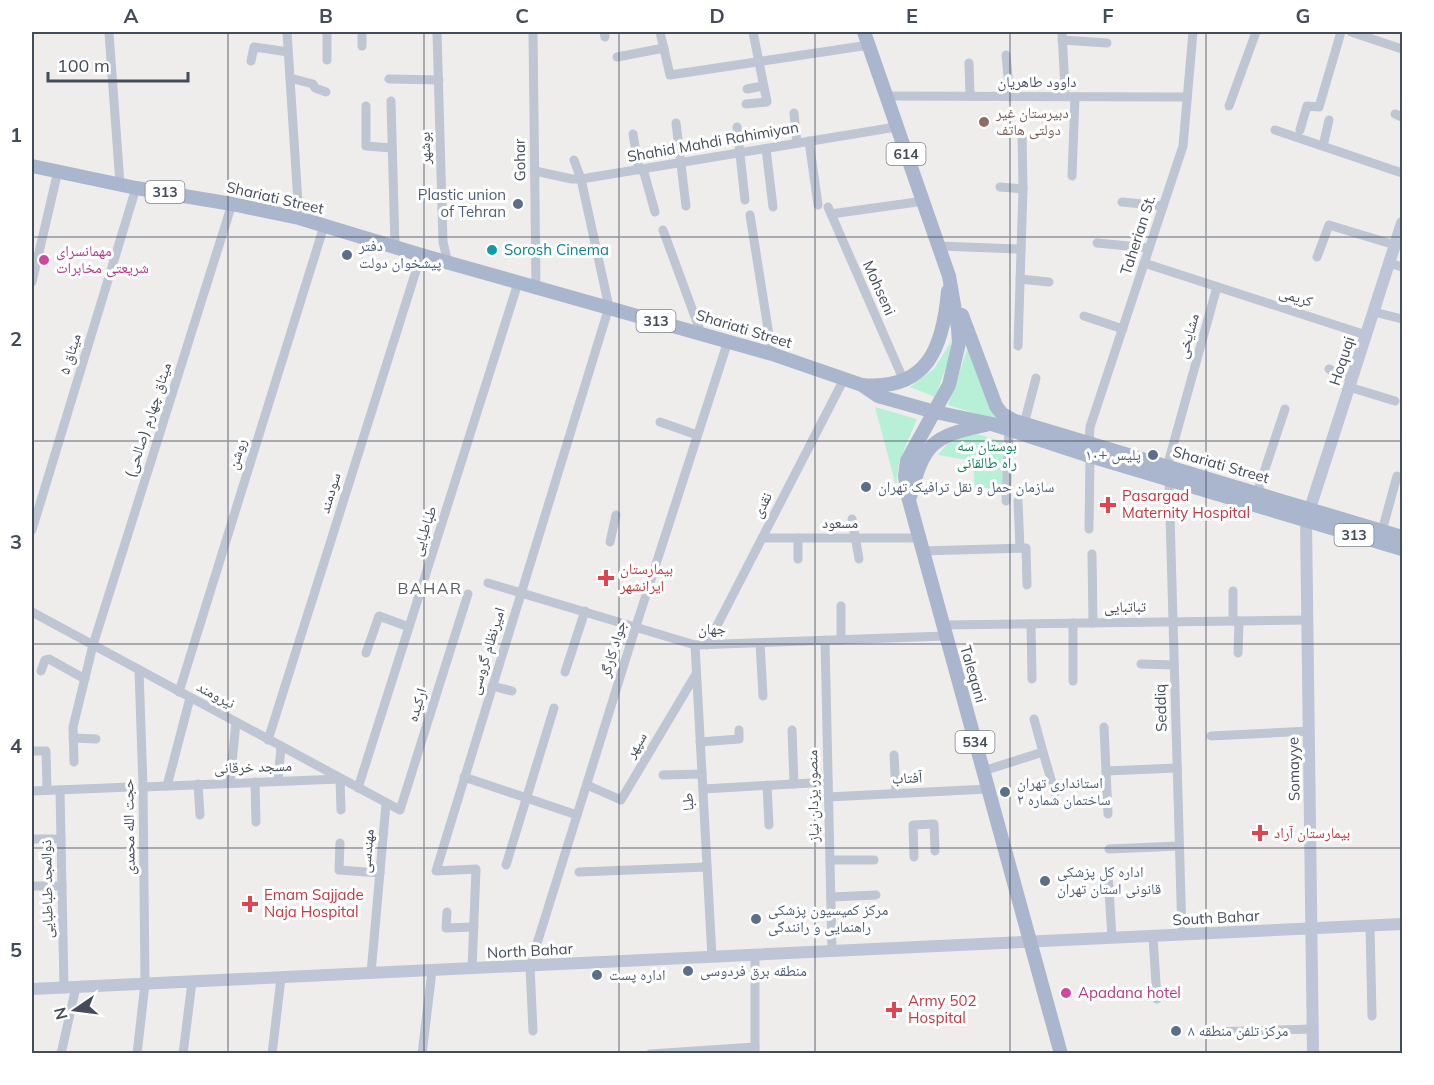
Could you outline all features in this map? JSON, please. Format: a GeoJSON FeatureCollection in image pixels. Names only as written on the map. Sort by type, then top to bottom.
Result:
{"type":"FeatureCollection","features":[{"type":"Feature","properties":{"kind":"main road","name":"614"},"geometry":{"type":"LineString","coordinates":[[867,38],[949,276],[958,321],[958,343],[949,384],[935,412]]}},
{"type":"Feature","properties":{"kind":"main road","name":"Shariati Street"},"geometry":{"type":"LineString","coordinates":[[35,169],[58,171],[299,218],[448,263],[772,354],[862,385],[878,396],[935,412],[992,424],[1168,473],[1308,515],[1402,549]]}},
{"type":"Feature","properties":{"kind":"main road","name":"Hoquqi"},"geometry":{"type":"LineString","coordinates":[[1308,515],[1402,223]]}},
{"type":"Feature","properties":{"kind":"main road","name":"Shariati Street"},"geometry":{"type":"LineString","coordinates":[[949,276],[996,406],[1008,418],[1089,450]]}},
{"type":"Feature","properties":{"kind":"main road"},"geometry":{"type":"LineString","coordinates":[[862,385],[904,381],[924,367],[937,346],[944,324],[949,276]]}},
{"type":"Feature","properties":{"kind":"main road","name":"Taleqani"},"geometry":{"type":"LineString","coordinates":[[935,412],[907,461],[905,476],[909,502],[1061,1053]]}},
{"type":"Feature","properties":{"kind":"main road"},"geometry":{"type":"LineString","coordinates":[[909,502],[918,469],[929,448],[937,440],[947,435],[992,424]]}},
{"type":"Feature","properties":{"kind":"main road","name":"Shariati Street"},"geometry":{"type":"LineString","coordinates":[[1168,473],[1257,493],[1308,515],[1402,537]]}},
{"type":"Feature","properties":{"kind":"main road","name":"Somayye"},"geometry":{"type":"LineString","coordinates":[[1308,515],[1313,1053]]}},
{"type":"Feature","properties":{"kind":"main road","name":"South Bahar"},"geometry":{"type":"LineString","coordinates":[[1030,942],[1402,924]]}},
{"type":"Feature","properties":{"kind":"main road","name":"North Bahar"},"geometry":{"type":"LineString","coordinates":[[32,989],[1030,942]]}},
{"type":"Feature","properties":{"kind":"street"},"geometry":{"type":"LineString","coordinates":[[287,32],[299,218]]}},
{"type":"Feature","properties":{"kind":"street"},"geometry":{"type":"LineString","coordinates":[[327,32],[327,60]]}},
{"type":"Feature","properties":{"kind":"street"},"geometry":{"type":"LineString","coordinates":[[362,32],[362,46]]}},
{"type":"Feature","properties":{"kind":"street","name":"بوشهر"},"geometry":{"type":"LineString","coordinates":[[437,32],[443,242],[448,263]]}},
{"type":"Feature","properties":{"kind":"street","name":"Gohar"},"geometry":{"type":"LineString","coordinates":[[533,32],[536,288]]}},
{"type":"Feature","properties":{"kind":"street"},"geometry":{"type":"LineString","coordinates":[[660,32],[670,75],[758,62],[867,38]]}},
{"type":"Feature","properties":{"kind":"street"},"geometry":{"type":"LineString","coordinates":[[746,105],[766,102],[753,32]]}},
{"type":"Feature","properties":{"kind":"street","name":"Taherian St."},"geometry":{"type":"LineString","coordinates":[[1089,529],[1090,427],[1183,146],[1192,32]]}},
{"type":"Feature","properties":{"kind":"street"},"geometry":{"type":"LineString","coordinates":[[1229,106],[1256,32]]}},
{"type":"Feature","properties":{"kind":"street"},"geometry":{"type":"LineString","coordinates":[[1300,130],[1307,106],[1319,107],[1341,32]]}},
{"type":"Feature","properties":{"kind":"street"},"geometry":{"type":"LineString","coordinates":[[1351,32],[1379,36],[1402,49]]}},
{"type":"Feature","properties":{"kind":"street"},"geometry":{"type":"LineString","coordinates":[[109,33],[120,184]]}},
{"type":"Feature","properties":{"kind":"street"},"geometry":{"type":"LineString","coordinates":[[1065,89],[1062,36],[1107,43]]}},
{"type":"Feature","properties":{"kind":"street"},"geometry":{"type":"LineString","coordinates":[[251,61],[254,47],[288,52]]}},
{"type":"Feature","properties":{"kind":"street"},"geometry":{"type":"LineString","coordinates":[[617,57],[664,48]]}},
{"type":"Feature","properties":{"kind":"street"},"geometry":{"type":"LineString","coordinates":[[1006,55],[1010,96]]}},
{"type":"Feature","properties":{"kind":"street"},"geometry":{"type":"LineString","coordinates":[[969,63],[970,96]]}},
{"type":"Feature","properties":{"kind":"street"},"geometry":{"type":"LineString","coordinates":[[290,78],[313,84],[315,88],[326,92]]}},
{"type":"Feature","properties":{"kind":"street"},"geometry":{"type":"LineString","coordinates":[[389,79],[439,80]]}},
{"type":"Feature","properties":{"kind":"street"},"geometry":{"type":"LineString","coordinates":[[747,89],[763,86]]}},
{"type":"Feature","properties":{"kind":"street","name":"داوود طاهریان"},"geometry":{"type":"LineString","coordinates":[[886,96],[1187,97]]}},
{"type":"Feature","properties":{"kind":"street"},"geometry":{"type":"LineString","coordinates":[[1072,176],[1075,97]]}},
{"type":"Feature","properties":{"kind":"street"},"geometry":{"type":"LineString","coordinates":[[391,101],[395,247]]}},
{"type":"Feature","properties":{"kind":"street"},"geometry":{"type":"LineString","coordinates":[[366,106],[366,146],[392,148]]}},
{"type":"Feature","properties":{"kind":"street"},"geometry":{"type":"LineString","coordinates":[[794,114],[797,143]]}},
{"type":"Feature","properties":{"kind":"street"},"geometry":{"type":"LineString","coordinates":[[1323,146],[1329,120]]}},
{"type":"Feature","properties":{"kind":"street"},"geometry":{"type":"LineString","coordinates":[[676,123],[686,206]]}},
{"type":"Feature","properties":{"kind":"street","name":"Shahid Mahdi Rahimiyan"},"geometry":{"type":"LineString","coordinates":[[535,171],[581,179],[896,126]]}},
{"type":"Feature","properties":{"kind":"street"},"geometry":{"type":"LineString","coordinates":[[737,127],[745,200]]}},
{"type":"Feature","properties":{"kind":"street"},"geometry":{"type":"LineString","coordinates":[[1275,130],[1402,172]]}},
{"type":"Feature","properties":{"kind":"street"},"geometry":{"type":"LineString","coordinates":[[633,134],[641,170],[655,212]]}},
{"type":"Feature","properties":{"kind":"street"},"geometry":{"type":"LineString","coordinates":[[1018,346],[1023,189],[1022,135]]}},
{"type":"Feature","properties":{"kind":"street","name":"Mohseni"},"geometry":{"type":"LineString","coordinates":[[809,141],[825,209],[904,381]]}},
{"type":"Feature","properties":{"kind":"street"},"geometry":{"type":"LineString","coordinates":[[766,148],[773,207]]}},
{"type":"Feature","properties":{"kind":"street"},"geometry":{"type":"LineString","coordinates":[[574,160],[581,179],[609,307]]}},
{"type":"Feature","properties":{"kind":"street"},"geometry":{"type":"LineString","coordinates":[[32,282],[58,171]]}},
{"type":"Feature","properties":{"kind":"street"},"geometry":{"type":"LineString","coordinates":[[1000,187],[1023,189]]}},
{"type":"Feature","properties":{"kind":"street","name":"میثاق ۵"},"geometry":{"type":"LineString","coordinates":[[32,530],[136,188]]}},
{"type":"Feature","properties":{"kind":"street"},"geometry":{"type":"LineString","coordinates":[[825,209],[924,201]]}},
{"type":"Feature","properties":{"kind":"street"},"geometry":{"type":"LineString","coordinates":[[1122,202],[1163,206]]}},
{"type":"Feature","properties":{"kind":"street","name":"میثاق چهارم (صالحی)"},"geometry":{"type":"LineString","coordinates":[[74,762],[73,727],[93,645],[232,204]]}},
{"type":"Feature","properties":{"kind":"street"},"geometry":{"type":"LineString","coordinates":[[750,215],[772,354]]}},
{"type":"Feature","properties":{"kind":"street"},"geometry":{"type":"LineString","coordinates":[[1317,257],[1329,225],[1395,245]]}},
{"type":"Feature","properties":{"kind":"street","name":"روشن"},"geometry":{"type":"LineString","coordinates":[[179,692],[324,226]]}},
{"type":"Feature","properties":{"kind":"street"},"geometry":{"type":"LineString","coordinates":[[663,230],[701,333]]}},
{"type":"Feature","properties":{"kind":"street"},"geometry":{"type":"LineString","coordinates":[[1097,243],[1149,248]]}},
{"type":"Feature","properties":{"kind":"street"},"geometry":{"type":"LineString","coordinates":[[939,246],[1021,249]]}},
{"type":"Feature","properties":{"kind":"street","name":"سودمند"},"geometry":{"type":"LineString","coordinates":[[268,740],[421,255]]}},
{"type":"Feature","properties":{"kind":"street"},"geometry":{"type":"LineString","coordinates":[[1144,263],[1217,287]]}},
{"type":"Feature","properties":{"kind":"street"},"geometry":{"type":"LineString","coordinates":[[1390,263],[1402,267]]}},
{"type":"Feature","properties":{"kind":"street"},"geometry":{"type":"LineString","coordinates":[[1020,279],[1049,282]]}},
{"type":"Feature","properties":{"kind":"street","name":"طباطبایی"},"geometry":{"type":"LineString","coordinates":[[358,789],[518,283]]}},
{"type":"Feature","properties":{"kind":"street","name":"کریمی"},"geometry":{"type":"LineString","coordinates":[[1217,287],[1366,335]]}},
{"type":"Feature","properties":{"kind":"street","name":"مشایخی"},"geometry":{"type":"LineString","coordinates":[[1168,473],[1217,287]]}},
{"type":"Feature","properties":{"kind":"street","name":"امیرنظام گروسی"},"geometry":{"type":"LineString","coordinates":[[472,969],[476,869],[436,871],[609,307]]}},
{"type":"Feature","properties":{"kind":"street"},"geometry":{"type":"LineString","coordinates":[[1374,312],[1402,319]]}},
{"type":"Feature","properties":{"kind":"street"},"geometry":{"type":"LineString","coordinates":[[1084,316],[1123,329]]}},
{"type":"Feature","properties":{"kind":"street","name":"جواد کارگر"},"geometry":{"type":"LineString","coordinates":[[533,1031],[530,966],[728,341]]}},
{"type":"Feature","properties":{"kind":"street"},"geometry":{"type":"LineString","coordinates":[[1329,369],[1350,383],[1395,401]]}},
{"type":"Feature","properties":{"kind":"street"},"geometry":{"type":"LineString","coordinates":[[1024,424],[1036,378]]}},
{"type":"Feature","properties":{"kind":"street","name":"نقدی"},"geometry":{"type":"LineString","coordinates":[[707,645],[844,379]]}},
{"type":"Feature","properties":{"kind":"street"},"geometry":{"type":"LineString","coordinates":[[1257,493],[1285,409]]}},
{"type":"Feature","properties":{"kind":"street"},"geometry":{"type":"LineString","coordinates":[[660,422],[697,435]]}},
{"type":"Feature","properties":{"kind":"street"},"geometry":{"type":"LineString","coordinates":[[1006,501],[1009,430]]}},
{"type":"Feature","properties":{"kind":"street","name":"Seddiq"},"geometry":{"type":"LineString","coordinates":[[1168,473],[1182,935]]}},
{"type":"Feature","properties":{"kind":"street"},"geometry":{"type":"LineString","coordinates":[[1382,531],[1397,476]]}},
{"type":"Feature","properties":{"kind":"street"},"geometry":{"type":"LineString","coordinates":[[1018,501],[1020,548],[1026,548],[1027,585]]}},
{"type":"Feature","properties":{"kind":"street"},"geometry":{"type":"LineString","coordinates":[[610,542],[616,514]]}},
{"type":"Feature","properties":{"kind":"street"},"geometry":{"type":"LineString","coordinates":[[852,519],[859,559]]}},
{"type":"Feature","properties":{"kind":"street","name":"مسعود"},"geometry":{"type":"LineString","coordinates":[[762,538],[855,538],[920,545],[1020,548]]}},
{"type":"Feature","properties":{"kind":"street"},"geometry":{"type":"LineString","coordinates":[[798,538],[798,559]]}},
{"type":"Feature","properties":{"kind":"street"},"geometry":{"type":"LineString","coordinates":[[1092,554],[1093,623]]}},
{"type":"Feature","properties":{"kind":"street","name":"جهان"},"geometry":{"type":"LineString","coordinates":[[488,583],[694,645],[841,640],[943,630]]}},
{"type":"Feature","properties":{"kind":"street"},"geometry":{"type":"LineString","coordinates":[[1233,591],[1238,653]]}},
{"type":"Feature","properties":{"kind":"street","name":"ارکیده"},"geometry":{"type":"LineString","coordinates":[[386,804],[399,810],[401,807],[468,594]]}},
{"type":"Feature","properties":{"kind":"street"},"geometry":{"type":"LineString","coordinates":[[840,606],[841,640]]}},
{"type":"Feature","properties":{"kind":"street"},"geometry":{"type":"LineString","coordinates":[[565,672],[585,611]]}},
{"type":"Feature","properties":{"kind":"street","name":"نیرومند"},"geometry":{"type":"LineString","coordinates":[[32,612],[386,804]]}},
{"type":"Feature","properties":{"kind":"street"},"geometry":{"type":"LineString","coordinates":[[366,653],[377,617],[380,615],[409,627]]}},
{"type":"Feature","properties":{"kind":"street","name":"تباتبایی"},"geometry":{"type":"LineString","coordinates":[[943,630],[1031,624],[1308,620]]}},
{"type":"Feature","properties":{"kind":"street"},"geometry":{"type":"LineString","coordinates":[[1073,681],[1074,623]]}},
{"type":"Feature","properties":{"kind":"street"},"geometry":{"type":"LineString","coordinates":[[1031,624],[1032,679]]}},
{"type":"Feature","properties":{"kind":"street","name":"منصور یزدان نیاز"},"geometry":{"type":"LineString","coordinates":[[825,640],[832,952]]}},
{"type":"Feature","properties":{"kind":"street"},"geometry":{"type":"LineString","coordinates":[[760,643],[763,696]]}},
{"type":"Feature","properties":{"kind":"street","name":"طبا"},"geometry":{"type":"LineString","coordinates":[[694,645],[712,957]]}},
{"type":"Feature","properties":{"kind":"street"},"geometry":{"type":"LineString","coordinates":[[41,671],[45,660],[48,659],[85,679]]}},
{"type":"Feature","properties":{"kind":"street"},"geometry":{"type":"LineString","coordinates":[[1141,664],[1174,665]]}},
{"type":"Feature","properties":{"kind":"street","name":"حجت الله محمدی"},"geometry":{"type":"LineString","coordinates":[[137,1053],[145,984],[139,670]]}},
{"type":"Feature","properties":{"kind":"street","name":"سپهر"},"geometry":{"type":"LineString","coordinates":[[587,785],[621,800],[696,674]]}},
{"type":"Feature","properties":{"kind":"street"},"geometry":{"type":"LineString","coordinates":[[492,686],[512,691]]}},
{"type":"Feature","properties":{"kind":"street"},"geometry":{"type":"LineString","coordinates":[[167,786],[190,698]]}},
{"type":"Feature","properties":{"kind":"street"},"geometry":{"type":"LineString","coordinates":[[506,865],[554,708]]}},
{"type":"Feature","properties":{"kind":"street"},"geometry":{"type":"LineString","coordinates":[[1034,719],[1055,793]]}},
{"type":"Feature","properties":{"kind":"street"},"geometry":{"type":"LineString","coordinates":[[230,783],[236,723]]}},
{"type":"Feature","properties":{"kind":"street"},"geometry":{"type":"LineString","coordinates":[[1104,727],[1108,814]]}},
{"type":"Feature","properties":{"kind":"street"},"geometry":{"type":"LineString","coordinates":[[700,742],[739,739],[738,730]]}},
{"type":"Feature","properties":{"kind":"street"},"geometry":{"type":"LineString","coordinates":[[792,730],[794,784]]}},
{"type":"Feature","properties":{"kind":"street"},"geometry":{"type":"LineString","coordinates":[[1211,736],[1309,731]]}},
{"type":"Feature","properties":{"kind":"street"},"geometry":{"type":"LineString","coordinates":[[73,738],[96,739]]}},
{"type":"Feature","properties":{"kind":"street"},"geometry":{"type":"LineString","coordinates":[[278,781],[281,747]]}},
{"type":"Feature","properties":{"kind":"street"},"geometry":{"type":"LineString","coordinates":[[32,751],[46,751],[46,790]]}},
{"type":"Feature","properties":{"kind":"street"},"geometry":{"type":"LineString","coordinates":[[982,771],[1043,752]]}},
{"type":"Feature","properties":{"kind":"street"},"geometry":{"type":"LineString","coordinates":[[894,755],[896,794]]}},
{"type":"Feature","properties":{"kind":"street"},"geometry":{"type":"LineString","coordinates":[[1106,771],[1177,768]]}},
{"type":"Feature","properties":{"kind":"street"},"geometry":{"type":"LineString","coordinates":[[663,776],[702,774]]}},
{"type":"Feature","properties":{"kind":"street"},"geometry":{"type":"LineString","coordinates":[[464,777],[577,815]]}},
{"type":"Feature","properties":{"kind":"street"},"geometry":{"type":"LineString","coordinates":[[340,779],[341,810]]}},
{"type":"Feature","properties":{"kind":"street","name":"مسجد خرقانی"},"geometry":{"type":"LineString","coordinates":[[143,786],[340,779]]}},
{"type":"Feature","properties":{"kind":"street"},"geometry":{"type":"LineString","coordinates":[[255,782],[256,822]]}},
{"type":"Feature","properties":{"kind":"street"},"geometry":{"type":"LineString","coordinates":[[703,789],[828,782]]}},
{"type":"Feature","properties":{"kind":"street"},"geometry":{"type":"LineString","coordinates":[[198,784],[200,815]]}},
{"type":"Feature","properties":{"kind":"street"},"geometry":{"type":"LineString","coordinates":[[767,785],[769,825]]}},
{"type":"Feature","properties":{"kind":"street"},"geometry":{"type":"LineString","coordinates":[[32,791],[131,787]]}},
{"type":"Feature","properties":{"kind":"street","name":"آفتاب"},"geometry":{"type":"LineString","coordinates":[[828,797],[988,789]]}},
{"type":"Feature","properties":{"kind":"street","name":"ذوالمجد طباطبایی"},"geometry":{"type":"LineString","coordinates":[[60,790],[62,886],[70,988],[61,1053]]}},
{"type":"Feature","properties":{"kind":"street","name":"مهندسی"},"geometry":{"type":"LineString","coordinates":[[371,974],[386,804]]}},
{"type":"Feature","properties":{"kind":"street"},"geometry":{"type":"LineString","coordinates":[[914,857],[913,825],[934,824],[935,851]]}},
{"type":"Feature","properties":{"kind":"street"},"geometry":{"type":"LineString","coordinates":[[32,839],[61,839]]}},
{"type":"Feature","properties":{"kind":"street"},"geometry":{"type":"LineString","coordinates":[[340,843],[339,870],[380,873]]}},
{"type":"Feature","properties":{"kind":"street"},"geometry":{"type":"LineString","coordinates":[[1108,849],[1179,846]]}},
{"type":"Feature","properties":{"kind":"street"},"geometry":{"type":"LineString","coordinates":[[830,860],[874,860]]}},
{"type":"Feature","properties":{"kind":"street"},"geometry":{"type":"LineString","coordinates":[[579,872],[707,867]]}},
{"type":"Feature","properties":{"kind":"street"},"geometry":{"type":"LineString","coordinates":[[1108,874],[1112,938]]}},
{"type":"Feature","properties":{"kind":"street"},"geometry":{"type":"LineString","coordinates":[[32,886],[62,886]]}},
{"type":"Feature","properties":{"kind":"street"},"geometry":{"type":"LineString","coordinates":[[831,897],[876,896]]}},
{"type":"Feature","properties":{"kind":"street"},"geometry":{"type":"LineString","coordinates":[[447,912],[446,928],[474,927]]}},
{"type":"Feature","properties":{"kind":"street"},"geometry":{"type":"LineString","coordinates":[[1370,926],[1372,1016]]}},
{"type":"Feature","properties":{"kind":"street"},"geometry":{"type":"LineString","coordinates":[[1153,937],[1157,999]]}},
{"type":"Feature","properties":{"kind":"street"},"geometry":{"type":"LineString","coordinates":[[650,1053],[755,1050],[755,956]]}},
{"type":"Feature","properties":{"kind":"street"},"geometry":{"type":"LineString","coordinates":[[422,1053],[432,971]]}},
{"type":"Feature","properties":{"kind":"street"},"geometry":{"type":"LineString","coordinates":[[272,1053],[281,978]]}},
{"type":"Feature","properties":{"kind":"street"},"geometry":{"type":"LineString","coordinates":[[183,1053],[192,982]]}},
{"type":"Feature","properties":{"kind":"street"},"geometry":{"type":"LineString","coordinates":[[1210,1032],[1313,1029]]}},
{"type":"Feature","properties":{"kind":"green space"},"geometry":{"type":"Polygon","coordinates":[[[952,340],[949,359],[935,397],[910,387],[934,369],[952,340]]]}},
{"type":"Feature","properties":{"kind":"green space"},"geometry":{"type":"Polygon","coordinates":[[[968,347],[996,420],[948,405],[968,347]]]}},
{"type":"Feature","properties":{"kind":"green space"},"geometry":{"type":"Polygon","coordinates":[[[875,407],[917,419],[899,462],[896,486],[875,407]]]}},
{"type":"Feature","properties":{"kind":"green space","name":"بوستان سه راه طالقانی"},"geometry":{"type":"Polygon","coordinates":[[[977,434],[1005,442],[1002,492],[975,494],[973,461],[938,455],[954,439],[977,434]]]}},
{"type":"Feature","properties":{"kind":"place","name":"دبیرستان غیر دولتی هاتف"},"geometry":{"type":"Point","coordinates":[984,122]}},
{"type":"Feature","properties":{"kind":"place","name":"Plastic union of Tehran"},"geometry":{"type":"Point","coordinates":[518,204]}},
{"type":"Feature","properties":{"kind":"place","name":"Sorosh Cinema"},"geometry":{"type":"Point","coordinates":[492,250]}},
{"type":"Feature","properties":{"kind":"place","name":"دفتر پیشخوان دولت"},"geometry":{"type":"Point","coordinates":[347,255]}},
{"type":"Feature","properties":{"kind":"place","name":"مهمانسرای شریعتی مخابرات"},"geometry":{"type":"Point","coordinates":[44,260]}},
{"type":"Feature","properties":{"kind":"place","name":"پلیس +۱۰"},"geometry":{"type":"Point","coordinates":[1153,455]}},
{"type":"Feature","properties":{"kind":"place","name":"سازمان حمل و نقل ترافیک تهران"},"geometry":{"type":"Point","coordinates":[866,487]}},
{"type":"Feature","properties":{"kind":"place","name":"Pasargad Maternity Hospital"},"geometry":{"type":"Point","coordinates":[1108,505]}},
{"type":"Feature","properties":{"kind":"place","name":"بیمارستان ایرانشهر"},"geometry":{"type":"Point","coordinates":[606,578]}},
{"type":"Feature","properties":{"kind":"place","name":"استانداری تهران ساختمان شماره ۲"},"geometry":{"type":"Point","coordinates":[1005,792]}},
{"type":"Feature","properties":{"kind":"place","name":"بیمارستان آراد"},"geometry":{"type":"Point","coordinates":[1260,833]}},
{"type":"Feature","properties":{"kind":"place","name":"اداره کل پزشکی قانونی استان تهران"},"geometry":{"type":"Point","coordinates":[1045,881]}},
{"type":"Feature","properties":{"kind":"place","name":"Emam Sajjade Naja Hospital"},"geometry":{"type":"Point","coordinates":[250,904]}},
{"type":"Feature","properties":{"kind":"place","name":"مرکز کمیسیون پزشکی راهنمایی و رانندگی"},"geometry":{"type":"Point","coordinates":[756,919]}},
{"type":"Feature","properties":{"kind":"place","name":"منطقه برق فردوسی"},"geometry":{"type":"Point","coordinates":[688,971]}},
{"type":"Feature","properties":{"kind":"place","name":"اداره پست"},"geometry":{"type":"Point","coordinates":[597,975]}},
{"type":"Feature","properties":{"kind":"place","name":"Apadana hotel"},"geometry":{"type":"Point","coordinates":[1066,993]}},
{"type":"Feature","properties":{"kind":"place","name":"Army 502 Hospital"},"geometry":{"type":"Point","coordinates":[894,1010]}},
{"type":"Feature","properties":{"kind":"place","name":"مرکز تلفن منطقه ۸"},"geometry":{"type":"Point","coordinates":[1176,1031]}},
{"type":"Feature","properties":{"kind":"district","name":"BAHAR"},"geometry":{"type":"Point","coordinates":[430,588]}}]}
